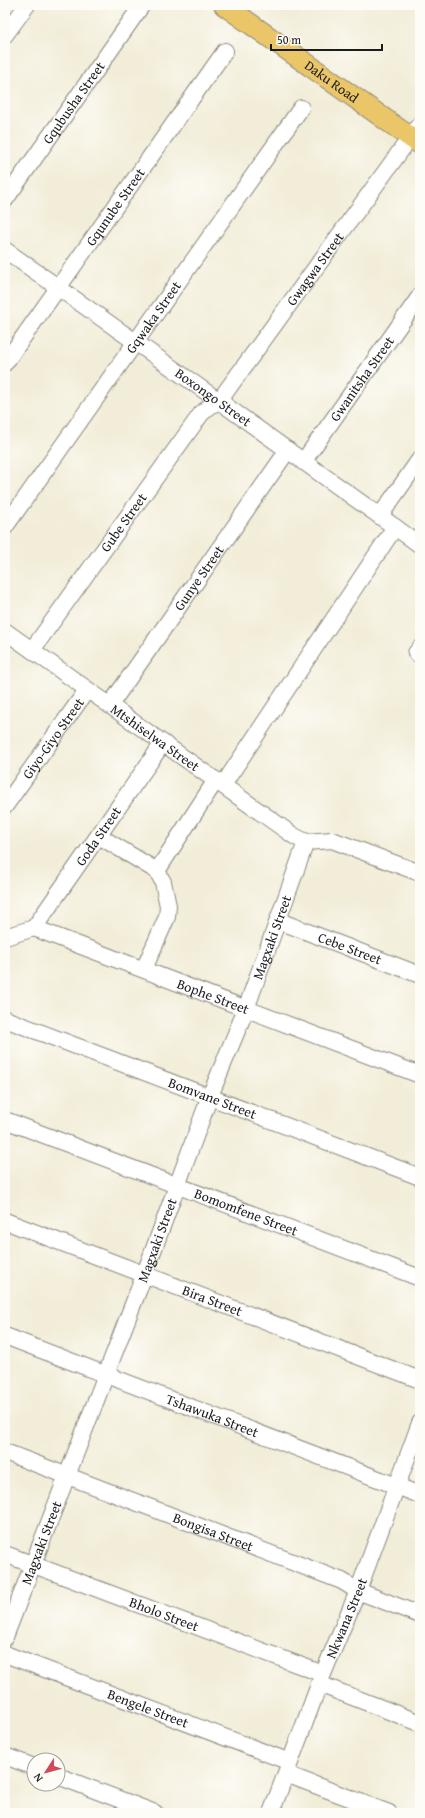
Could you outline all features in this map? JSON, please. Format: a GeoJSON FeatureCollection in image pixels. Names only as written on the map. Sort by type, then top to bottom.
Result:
{"type":"FeatureCollection","features":[{"type":"Feature","properties":{"kind":"main road","name":"Daku Road"},"geometry":{"type":"LineString","coordinates":[[224,5],[417,135]]}},
{"type":"Feature","properties":{"kind":"street"},"geometry":{"type":"LineString","coordinates":[[5,35],[26,5]]}},
{"type":"Feature","properties":{"kind":"street","name":"Gqubusha Street"},"geometry":{"type":"LineString","coordinates":[[5,200],[142,5]]}},
{"type":"Feature","properties":{"kind":"street","name":"Gqunube Street"},"geometry":{"type":"LineString","coordinates":[[5,363],[225,51]]}},
{"type":"Feature","properties":{"kind":"street","name":"Gqwaka Street"},"geometry":{"type":"LineString","coordinates":[[5,527],[301,108]]}},
{"type":"Feature","properties":{"kind":"street","name":"Gwagwa Street"},"geometry":{"type":"LineString","coordinates":[[220,401],[417,135]]}},
{"type":"Feature","properties":{"kind":"street","name":"Boxongo Street"},"geometry":{"type":"LineString","coordinates":[[5,250],[220,401],[420,545]]}},
{"type":"Feature","properties":{"kind":"street","name":"Gwanitsha Street"},"geometry":{"type":"LineString","coordinates":[[303,462],[420,296]]}},
{"type":"Feature","properties":{"kind":"street","name":"Gube Street"},"geometry":{"type":"LineString","coordinates":[[32,650],[201,414],[210,406],[220,401]]}},
{"type":"Feature","properties":{"kind":"street","name":"Gunye Street"},"geometry":{"type":"LineString","coordinates":[[110,705],[288,450]]}},
{"type":"Feature","properties":{"kind":"street"},"geometry":{"type":"LineString","coordinates":[[380,516],[420,460]]}},
{"type":"Feature","properties":{"kind":"street"},"geometry":{"type":"LineString","coordinates":[[157,871],[395,527]]}},
{"type":"Feature","properties":{"kind":"street","name":"Mtshiselwa Street"},"geometry":{"type":"LineString","coordinates":[[7,636],[32,650],[294,836],[306,842]]}},
{"type":"Feature","properties":{"kind":"street","name":"Giyo-Giyo Street"},"geometry":{"type":"LineString","coordinates":[[5,806],[87,690]]}},
{"type":"Feature","properties":{"kind":"street","name":"Goda Street"},"geometry":{"type":"LineString","coordinates":[[34,928],[163,743]]}},
{"type":"Feature","properties":{"kind":"street"},"geometry":{"type":"LineString","coordinates":[[99,836],[157,871],[163,882],[168,906],[167,917],[144,969]]}},
{"type":"Feature","properties":{"kind":"street"},"geometry":{"type":"LineString","coordinates":[[306,842],[332,840],[420,873]]}},
{"type":"Feature","properties":{"kind":"street","name":"Magxaki Street"},"geometry":{"type":"LineString","coordinates":[[5,1637],[145,1274],[210,1096],[246,1009],[279,921],[306,842]]}},
{"type":"Feature","properties":{"kind":"street","name":"Cebe Street"},"geometry":{"type":"LineString","coordinates":[[279,921],[420,975]]}},
{"type":"Feature","properties":{"kind":"street"},"geometry":{"type":"LineString","coordinates":[[5,937],[34,928]]}},
{"type":"Feature","properties":{"kind":"street","name":"Bophe Street"},"geometry":{"type":"LineString","coordinates":[[34,928],[420,1075]]}},
{"type":"Feature","properties":{"kind":"street","name":"Bomvane Street"},"geometry":{"type":"LineString","coordinates":[[5,1019],[420,1177]]}},
{"type":"Feature","properties":{"kind":"street","name":"Bomomfene Street"},"geometry":{"type":"LineString","coordinates":[[5,1120],[420,1278]]}},
{"type":"Feature","properties":{"kind":"street","name":"Bira Street"},"geometry":{"type":"LineString","coordinates":[[5,1221],[420,1380]]}},
{"type":"Feature","properties":{"kind":"street","name":"Tshawuka Street"},"geometry":{"type":"LineString","coordinates":[[5,1336],[420,1495]]}},
{"type":"Feature","properties":{"kind":"street","name":"Nkwana Street"},"geometry":{"type":"LineString","coordinates":[[271,1813],[321,1679],[358,1592],[420,1423]]}},
{"type":"Feature","properties":{"kind":"street","name":"Bongisa Street"},"geometry":{"type":"LineString","coordinates":[[5,1452],[342,1581],[358,1592],[420,1615]]}},
{"type":"Feature","properties":{"kind":"street","name":"Bholo Street"},"geometry":{"type":"LineString","coordinates":[[5,1554],[321,1679],[420,1723]]}},
{"type":"Feature","properties":{"kind":"street","name":"Bengele Street"},"geometry":{"type":"LineString","coordinates":[[5,1654],[288,1768],[389,1813]]}},
{"type":"Feature","properties":{"kind":"street"},"geometry":{"type":"LineString","coordinates":[[5,1756],[26,1764]]}},
{"type":"Feature","properties":{"kind":"street"},"geometry":{"type":"LineString","coordinates":[[66,1779],[155,1813]]}}]}
